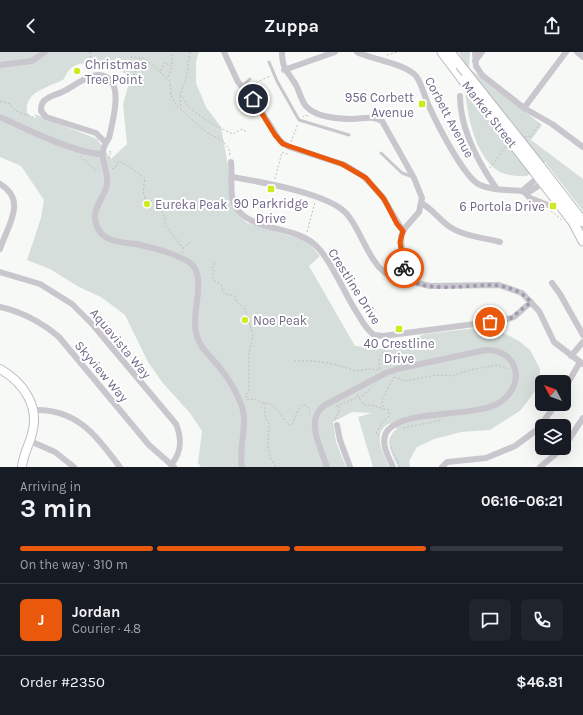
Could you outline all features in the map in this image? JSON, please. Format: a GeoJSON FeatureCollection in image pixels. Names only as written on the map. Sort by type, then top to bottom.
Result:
{"type":"FeatureCollection","features":[{"type":"Feature","properties":{"kind":"main road","name":"Market Street"},"geometry":{"type":"LineString","coordinates":[[442,52],[463,80],[542,174]]}},
{"type":"Feature","properties":{"kind":"main road","name":"Market Street"},"geometry":{"type":"LineString","coordinates":[[450,52],[542,174]]}},
{"type":"Feature","properties":{"kind":"main road"},"geometry":{"type":"LineString","coordinates":[[542,174],[573,222],[583,241]]}},
{"type":"Feature","properties":{"kind":"main road"},"geometry":{"type":"LineString","coordinates":[[542,174],[583,222]]}},
{"type":"Feature","properties":{"kind":"street"},"geometry":{"type":"LineString","coordinates":[[0,65],[32,61],[45,52]]}},
{"type":"Feature","properties":{"kind":"street"},"geometry":{"type":"LineString","coordinates":[[224,52],[232,71],[242,88],[255,101],[275,135],[283,144],[342,164],[368,180],[384,199],[397,224],[403,231]]}},
{"type":"Feature","properties":{"kind":"street"},"geometry":{"type":"LineString","coordinates":[[282,52],[284,70],[295,84],[306,105],[312,111],[330,117],[352,119],[376,118],[382,121],[414,178],[421,193],[421,203],[418,213],[403,231],[400,242],[407,277],[413,282],[431,286],[501,286],[523,293],[540,313],[554,342],[582,363],[571,380]]}},
{"type":"Feature","properties":{"kind":"street"},"geometry":{"type":"LineString","coordinates":[[284,70],[335,52]]}},
{"type":"Feature","properties":{"kind":"street","name":"Corbett Avenue"},"geometry":{"type":"LineString","coordinates":[[357,52],[403,68],[416,76],[433,114],[469,177],[480,185],[522,191]]}},
{"type":"Feature","properties":{"kind":"street"},"geometry":{"type":"LineString","coordinates":[[475,52],[475,61],[482,75],[524,108],[552,124],[583,147]]}},
{"type":"Feature","properties":{"kind":"street"},"geometry":{"type":"LineString","coordinates":[[475,61],[482,52]]}},
{"type":"Feature","properties":{"kind":"street"},"geometry":{"type":"LineString","coordinates":[[524,108],[566,52]]}},
{"type":"Feature","properties":{"kind":"street"},"geometry":{"type":"LineString","coordinates":[[576,52],[583,57]]}},
{"type":"Feature","properties":{"kind":"street"},"geometry":{"type":"LineString","coordinates":[[106,143],[96,133],[46,117],[41,110],[43,102],[90,76],[100,75],[108,78],[114,86],[116,97],[109,138],[103,154],[107,184],[97,206],[95,217],[101,232],[109,240],[139,245],[181,257],[191,263],[197,274],[195,323],[197,338],[204,350],[225,376],[243,410],[242,467]]}},
{"type":"Feature","properties":{"kind":"street"},"geometry":{"type":"LineString","coordinates":[[460,96],[460,107],[475,154],[496,188]]}},
{"type":"Feature","properties":{"kind":"street"},"geometry":{"type":"LineString","coordinates":[[0,117],[31,132],[90,153],[103,154]]}},
{"type":"Feature","properties":{"kind":"street","name":"Crestline Drive"},"geometry":{"type":"LineString","coordinates":[[231,162],[233,199],[236,207],[243,215],[252,221],[305,238],[315,245],[324,254],[352,304],[370,331],[380,336],[505,320],[517,315],[531,302]]}},
{"type":"Feature","properties":{"kind":"street"},"geometry":{"type":"LineString","coordinates":[[542,174],[522,191],[530,198],[548,205]]}},
{"type":"Feature","properties":{"kind":"street"},"geometry":{"type":"LineString","coordinates":[[233,177],[273,185],[336,205],[347,215],[383,272],[394,278],[407,277]]}},
{"type":"Feature","properties":{"kind":"street"},"geometry":{"type":"LineString","coordinates":[[0,184],[10,191],[15,207],[12,221],[0,249]]}},
{"type":"Feature","properties":{"kind":"street"},"geometry":{"type":"LineString","coordinates":[[421,203],[428,206],[449,226],[458,231],[500,242]]}},
{"type":"Feature","properties":{"kind":"street","name":"Aquavista Way"},"geometry":{"type":"LineString","coordinates":[[0,272],[27,279],[49,289],[72,304],[93,325],[176,424],[179,432],[180,448],[179,454],[173,466]]}},
{"type":"Feature","properties":{"kind":"street"},"geometry":{"type":"LineString","coordinates":[[552,283],[562,297],[583,335]]}},
{"type":"Feature","properties":{"kind":"street","name":"Skyview Way"},"geometry":{"type":"LineString","coordinates":[[0,307],[26,315],[44,325],[59,337],[149,445],[173,466]]}},
{"type":"Feature","properties":{"kind":"street"},"geometry":{"type":"LineString","coordinates":[[571,356],[583,342]]}},
{"type":"Feature","properties":{"kind":"street"},"geometry":{"type":"LineString","coordinates":[[327,467],[314,421],[321,408],[337,403],[382,372],[486,350],[495,351],[507,356],[513,363],[516,373],[510,393],[502,401],[492,406],[472,412],[412,419],[392,427],[386,433],[384,442],[393,467]]}},
{"type":"Feature","properties":{"kind":"street"},"geometry":{"type":"LineString","coordinates":[[0,369],[20,384],[31,400],[34,425],[22,467]]}},
{"type":"Feature","properties":{"kind":"street"},"geometry":{"type":"LineString","coordinates":[[33,410],[58,412],[72,418],[101,443],[120,467]]}},
{"type":"Feature","properties":{"kind":"street"},"geometry":{"type":"LineString","coordinates":[[442,467],[447,462],[486,458],[515,446],[538,429],[551,411]]}},
{"type":"Feature","properties":{"kind":"street"},"geometry":{"type":"LineString","coordinates":[[571,435],[583,418]]}},
{"type":"Feature","properties":{"kind":"street"},"geometry":{"type":"LineString","coordinates":[[337,425],[340,440],[350,467]]}},
{"type":"Feature","properties":{"kind":"street"},"geometry":{"type":"LineString","coordinates":[[30,441],[55,452],[74,467]]}},
{"type":"Feature","properties":{"kind":"street"},"geometry":{"type":"LineString","coordinates":[[540,467],[554,455]]}},
{"type":"Feature","properties":{"kind":"lane"},"geometry":{"type":"LineString","coordinates":[[269,62],[299,120],[349,135]]}},
{"type":"Feature","properties":{"kind":"lane"},"geometry":{"type":"LineString","coordinates":[[242,88],[250,79]]}},
{"type":"Feature","properties":{"kind":"lane"},"geometry":{"type":"LineString","coordinates":[[381,153],[402,173],[414,178]]}},
{"type":"Feature","properties":{"kind":"path"},"geometry":{"type":"LineString","coordinates":[[90,52],[91,65]]}},
{"type":"Feature","properties":{"kind":"path"},"geometry":{"type":"LineString","coordinates":[[172,52],[172,66],[168,78],[170,82],[172,100],[206,132],[223,141],[229,149],[231,162]]}},
{"type":"Feature","properties":{"kind":"path"},"geometry":{"type":"LineString","coordinates":[[181,108],[180,95],[186,79],[190,52]]}},
{"type":"Feature","properties":{"kind":"path"},"geometry":{"type":"LineString","coordinates":[[385,62],[387,55],[398,52]]}},
{"type":"Feature","properties":{"kind":"path"},"geometry":{"type":"LineString","coordinates":[[135,72],[131,65],[130,58],[144,58],[158,73],[160,72],[165,78],[168,78]]}},
{"type":"Feature","properties":{"kind":"path"},"geometry":{"type":"LineString","coordinates":[[127,80],[133,77],[138,65],[143,64],[141,59]]}},
{"type":"Feature","properties":{"kind":"path"},"geometry":{"type":"LineString","coordinates":[[160,72],[165,62],[169,66],[172,66]]}},
{"type":"Feature","properties":{"kind":"path"},"geometry":{"type":"LineString","coordinates":[[112,69],[123,63],[131,65]]}},
{"type":"Feature","properties":{"kind":"path"},"geometry":{"type":"LineString","coordinates":[[242,88],[274,74]]}},
{"type":"Feature","properties":{"kind":"path"},"geometry":{"type":"LineString","coordinates":[[180,95],[191,108],[210,123],[233,134],[242,129],[247,132]]}},
{"type":"Feature","properties":{"kind":"path"},"geometry":{"type":"LineString","coordinates":[[0,101],[10,104],[23,115],[33,117],[36,115]]}},
{"type":"Feature","properties":{"kind":"path"},"geometry":{"type":"LineString","coordinates":[[109,162],[111,151]]}},
{"type":"Feature","properties":{"kind":"path"},"geometry":{"type":"LineString","coordinates":[[112,168],[113,170],[118,162],[122,162],[146,178],[144,201],[146,205],[150,204],[150,201]]}},
{"type":"Feature","properties":{"kind":"path"},"geometry":{"type":"LineString","coordinates":[[145,198],[150,201],[155,201],[159,206],[165,218],[165,225],[183,248]]}},
{"type":"Feature","properties":{"kind":"path"},"geometry":{"type":"LineString","coordinates":[[305,238],[317,198]]}},
{"type":"Feature","properties":{"kind":"path"},"geometry":{"type":"LineString","coordinates":[[548,205],[552,213],[566,222],[573,222]]}},
{"type":"Feature","properties":{"kind":"path"},"geometry":{"type":"LineString","coordinates":[[181,257],[183,248],[191,242]]}},
{"type":"Feature","properties":{"kind":"path"},"geometry":{"type":"LineString","coordinates":[[215,263],[212,270],[214,271],[212,276],[213,279],[222,286],[223,293],[235,296],[236,301],[244,309],[252,330],[253,340],[249,352],[249,392],[246,394],[247,400],[255,399],[262,403],[265,402],[273,405],[285,421],[290,425],[293,424],[298,410],[303,404],[309,408],[311,417]]}},
{"type":"Feature","properties":{"kind":"path"},"geometry":{"type":"LineString","coordinates":[[382,372],[378,362],[382,351],[402,342],[399,334]]}},
{"type":"Feature","properties":{"kind":"path"},"geometry":{"type":"LineString","coordinates":[[294,361],[313,361],[334,364],[356,371],[368,369],[382,372]]}},
{"type":"Feature","properties":{"kind":"path"},"geometry":{"type":"LineString","coordinates":[[394,378],[406,381],[436,375],[451,376],[474,368],[497,365],[501,365],[512,371]]}},
{"type":"Feature","properties":{"kind":"path"},"geometry":{"type":"LineString","coordinates":[[383,408],[382,399],[394,378],[394,374]]}},
{"type":"Feature","properties":{"kind":"path"},"geometry":{"type":"LineString","coordinates":[[333,407],[337,403],[359,398],[368,393],[378,382]]}},
{"type":"Feature","properties":{"kind":"path"},"geometry":{"type":"LineString","coordinates":[[354,390],[364,405],[389,410],[390,413],[376,433],[379,436]]}},
{"type":"Feature","properties":{"kind":"path"},"geometry":{"type":"LineString","coordinates":[[265,402],[265,416],[269,424],[268,447],[271,459],[276,467]]}},
{"type":"Feature","properties":{"kind":"path"},"geometry":{"type":"LineString","coordinates":[[337,403],[339,411],[335,419],[337,425]]}},
{"type":"Feature","properties":{"kind":"path"},"geometry":{"type":"LineString","coordinates":[[402,428],[445,420]]}},
{"type":"Feature","properties":{"kind":"path"},"geometry":{"type":"LineString","coordinates":[[390,445],[400,467]]}},
{"type":"Feature","properties":{"kind":"shaded area"},"geometry":{"type":"Polygon","coordinates":[[[0,52],[199,52],[196,61],[196,83],[206,107],[221,127],[229,171],[229,193],[231,204],[238,215],[247,223],[307,241],[320,256],[309,266],[355,346],[381,349],[425,334],[485,327],[502,332],[519,341],[530,350],[540,369],[539,375],[535,375],[535,391],[521,410],[490,430],[461,432],[434,439],[417,447],[409,461],[410,467],[398,467],[393,457],[389,442],[392,433],[397,429],[390,423],[384,427],[380,437],[380,443],[389,467],[373,467],[358,417],[372,413],[352,412],[333,422],[336,442],[346,467],[201,467],[198,463],[202,431],[190,413],[162,382],[148,362],[125,315],[101,297],[79,287],[50,269],[27,260],[41,218],[44,200],[21,166],[0,157],[0,52]],[[91,61],[89,64],[74,66],[68,71],[64,79],[34,94],[27,105],[27,112],[30,116],[35,118],[37,115],[97,139],[111,159],[127,144],[123,104],[129,78],[120,69],[94,64],[91,61]]]}},
{"type":"Feature","properties":{"kind":"shaded area"},"geometry":{"type":"Polygon","coordinates":[[[459,52],[470,52],[469,68],[542,125],[531,140],[583,179],[583,211],[545,162],[527,176],[514,176],[500,172],[491,165],[483,155],[473,132],[467,106],[462,63],[459,52]]]}},
{"type":"Feature","properties":{"kind":"way so far"},"geometry":{"type":"LineString","coordinates":[[404,268],[406,275],[413,282],[431,286],[501,286],[523,293],[531,302],[517,315],[511,318],[490,322]]}},
{"type":"Feature","properties":{"kind":"place","name":"Christmas Tree Point"},"geometry":{"type":"Point","coordinates":[77,71]}},
{"type":"Feature","properties":{"kind":"place","name":"956 Corbett Avenue"},"geometry":{"type":"Point","coordinates":[422,104]}},
{"type":"Feature","properties":{"kind":"place","name":"90 Parkridge Drive"},"geometry":{"type":"Point","coordinates":[271,189]}},
{"type":"Feature","properties":{"kind":"place","name":"Eureka Peak"},"geometry":{"type":"Point","coordinates":[147,204]}},
{"type":"Feature","properties":{"kind":"place","name":"6 Portola Drive"},"geometry":{"type":"Point","coordinates":[553,206]}},
{"type":"Feature","properties":{"kind":"place","name":"Noe Peak"},"geometry":{"type":"Point","coordinates":[245,320]}},
{"type":"Feature","properties":{"kind":"place","name":"40 Crestline Drive"},"geometry":{"type":"Point","coordinates":[399,329]}},
{"type":"Feature","properties":{"kind":"route"},"geometry":{"type":"LineString","coordinates":[[253,99],[275,135],[283,144],[345,165],[363,176],[373,186],[384,199],[397,224],[403,231],[400,242],[404,268]]}}]}
